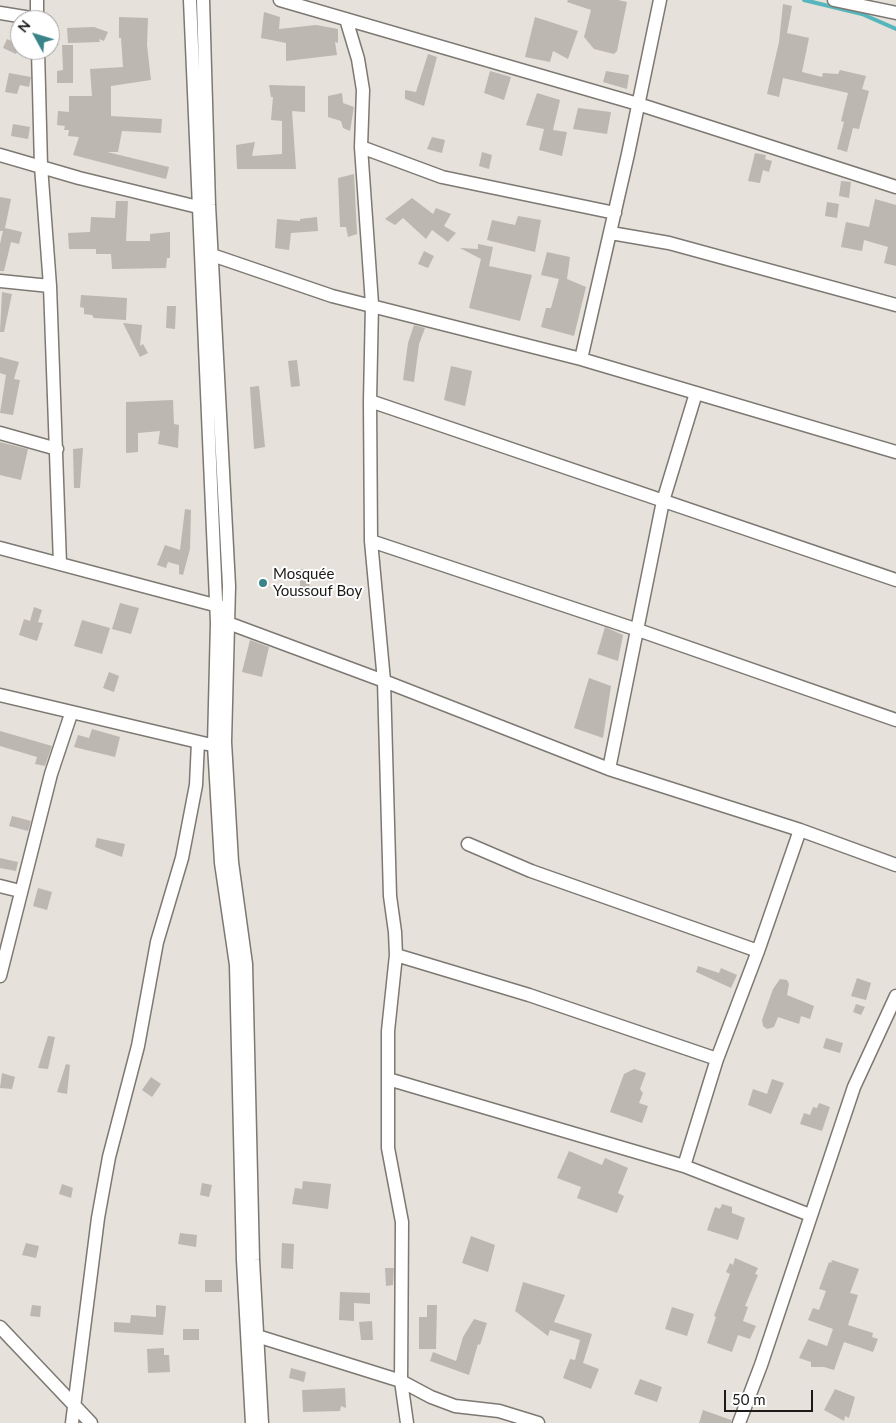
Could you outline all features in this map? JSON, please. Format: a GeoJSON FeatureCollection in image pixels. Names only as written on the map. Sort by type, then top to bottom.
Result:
{"type":"FeatureCollection","features":[{"type":"Feature","properties":{"kind":"street"},"geometry":{"type":"LineString","coordinates":[[190,0],[198,206],[212,466],[222,607],[214,745],[221,863],[236,965],[243,1260],[252,1423]]}},
{"type":"Feature","properties":{"kind":"street"},"geometry":{"type":"LineString","coordinates":[[203,0],[212,256],[229,586],[222,607],[228,624],[225,742],[232,862],[246,964],[257,1336],[262,1423]]}},
{"type":"Feature","properties":{"kind":"street"},"geometry":{"type":"LineString","coordinates":[[280,0],[638,104],[896,187]]}},
{"type":"Feature","properties":{"kind":"street"},"geometry":{"type":"LineString","coordinates":[[581,359],[616,212],[660,0]]}},
{"type":"Feature","properties":{"kind":"street"},"geometry":{"type":"LineString","coordinates":[[834,0],[896,13]]}},
{"type":"Feature","properties":{"kind":"street"},"geometry":{"type":"LineString","coordinates":[[346,19],[358,59],[363,90],[361,147],[372,304],[370,401],[371,541],[384,681],[390,896],[396,955],[388,1031],[388,1148],[402,1222],[401,1381],[407,1423]]}},
{"type":"Feature","properties":{"kind":"street"},"geometry":{"type":"LineString","coordinates":[[38,60],[41,166],[50,286],[57,448],[60,564]]}},
{"type":"Feature","properties":{"kind":"street"},"geometry":{"type":"LineString","coordinates":[[361,147],[442,177],[616,212]]}},
{"type":"Feature","properties":{"kind":"street"},"geometry":{"type":"LineString","coordinates":[[0,155],[79,178],[198,206]]}},
{"type":"Feature","properties":{"kind":"street"},"geometry":{"type":"LineString","coordinates":[[611,233],[669,243],[896,305]]}},
{"type":"Feature","properties":{"kind":"street"},"geometry":{"type":"LineString","coordinates":[[212,256],[332,296],[372,304],[581,359],[896,452]]}},
{"type":"Feature","properties":{"kind":"street"},"geometry":{"type":"LineString","coordinates":[[0,281],[50,286]]}},
{"type":"Feature","properties":{"kind":"street"},"geometry":{"type":"LineString","coordinates":[[609,769],[663,501],[696,393]]}},
{"type":"Feature","properties":{"kind":"street"},"geometry":{"type":"LineString","coordinates":[[370,401],[896,580]]}},
{"type":"Feature","properties":{"kind":"street"},"geometry":{"type":"LineString","coordinates":[[0,433],[57,448]]}},
{"type":"Feature","properties":{"kind":"street"},"geometry":{"type":"LineString","coordinates":[[371,541],[638,630],[896,720]]}},
{"type":"Feature","properties":{"kind":"street"},"geometry":{"type":"LineString","coordinates":[[0,548],[222,607]]}},
{"type":"Feature","properties":{"kind":"street"},"geometry":{"type":"LineString","coordinates":[[228,624],[384,681],[609,769],[800,830],[896,865]]}},
{"type":"Feature","properties":{"kind":"street"},"geometry":{"type":"LineString","coordinates":[[0,695],[71,714],[214,745]]}},
{"type":"Feature","properties":{"kind":"street"},"geometry":{"type":"LineString","coordinates":[[0,976],[50,774],[71,714]]}},
{"type":"Feature","properties":{"kind":"street"},"geometry":{"type":"LineString","coordinates":[[72,1423],[97,1228],[109,1157],[138,1046],[157,942],[182,858],[196,784],[198,742]]}},
{"type":"Feature","properties":{"kind":"street"},"geometry":{"type":"LineString","coordinates":[[684,1166],[717,1059],[758,951],[800,830]]}},
{"type":"Feature","properties":{"kind":"street"},"geometry":{"type":"LineString","coordinates":[[468,844],[531,871],[758,951]]}},
{"type":"Feature","properties":{"kind":"street"},"geometry":{"type":"LineString","coordinates":[[0,886],[20,891]]}},
{"type":"Feature","properties":{"kind":"street"},"geometry":{"type":"LineString","coordinates":[[396,955],[529,995],[717,1059]]}},
{"type":"Feature","properties":{"kind":"street"},"geometry":{"type":"LineString","coordinates":[[739,1423],[761,1366],[854,1087],[896,996]]}},
{"type":"Feature","properties":{"kind":"street"},"geometry":{"type":"LineString","coordinates":[[388,1079],[684,1166],[810,1215]]}},
{"type":"Feature","properties":{"kind":"street"},"geometry":{"type":"LineString","coordinates":[[0,1327],[90,1423]]}},
{"type":"Feature","properties":{"kind":"street"},"geometry":{"type":"LineString","coordinates":[[257,1336],[401,1381],[431,1398],[455,1406],[508,1413],[538,1423]]}},
{"type":"Feature","properties":{"kind":"building"},"geometry":{"type":"Polygon","coordinates":[[[568,0],[618,0],[627,2],[617,51],[614,54],[594,49],[584,37],[591,10],[567,2],[568,0]]]}},
{"type":"Feature","properties":{"kind":"building"},"geometry":{"type":"Polygon","coordinates":[[[783,4],[792,6],[787,33],[809,38],[802,72],[822,77],[823,73],[838,74],[840,70],[866,76],[862,89],[869,91],[859,129],[853,128],[847,152],[837,149],[844,122],[841,121],[848,93],[783,78],[779,97],[767,94],[779,42],[783,4]]]}},
{"type":"Feature","properties":{"kind":"building"},"geometry":{"type":"Polygon","coordinates":[[[264,12],[280,17],[279,29],[316,25],[338,29],[338,43],[335,42],[337,55],[286,61],[286,43],[261,38],[264,12]]]}},
{"type":"Feature","properties":{"kind":"building"},"geometry":{"type":"Polygon","coordinates":[[[119,17],[148,18],[147,45],[151,80],[111,86],[111,116],[162,119],[161,133],[122,131],[118,152],[107,152],[169,167],[166,179],[73,155],[79,137],[68,136],[69,130],[64,130],[65,126],[57,125],[58,111],[69,112],[69,96],[92,96],[90,69],[123,67],[121,38],[119,38],[119,17]]]}},
{"type":"Feature","properties":{"kind":"building"},"geometry":{"type":"Polygon","coordinates":[[[535,17],[578,31],[568,59],[553,51],[550,62],[525,57],[535,17]]]}},
{"type":"Feature","properties":{"kind":"building"},"geometry":{"type":"Polygon","coordinates":[[[94,27],[108,32],[104,41],[99,39],[100,42],[68,43],[67,28],[94,27]]]}},
{"type":"Feature","properties":{"kind":"building"},"geometry":{"type":"Polygon","coordinates":[[[7,39],[10,40],[10,51],[3,48],[7,39]]]}},
{"type":"Feature","properties":{"kind":"building"},"geometry":{"type":"Polygon","coordinates":[[[62,45],[73,45],[73,83],[57,83],[57,71],[63,70],[62,45]]]}},
{"type":"Feature","properties":{"kind":"building"},"geometry":{"type":"Polygon","coordinates":[[[428,54],[437,57],[424,106],[405,99],[405,90],[416,92],[428,54]]]}},
{"type":"Feature","properties":{"kind":"building"},"geometry":{"type":"Polygon","coordinates":[[[490,71],[511,77],[504,100],[484,93],[490,71]]]}},
{"type":"Feature","properties":{"kind":"building"},"geometry":{"type":"Polygon","coordinates":[[[606,71],[629,75],[627,89],[603,82],[606,71]]]}},
{"type":"Feature","properties":{"kind":"building"},"geometry":{"type":"Polygon","coordinates":[[[9,73],[31,77],[29,87],[20,85],[17,94],[5,92],[9,73]]]}},
{"type":"Feature","properties":{"kind":"building"},"geometry":{"type":"Polygon","coordinates":[[[269,85],[305,86],[305,112],[292,111],[296,169],[237,169],[236,145],[255,142],[252,156],[282,154],[282,121],[271,120],[273,97],[271,97],[269,85]]]}},
{"type":"Feature","properties":{"kind":"building"},"geometry":{"type":"Polygon","coordinates":[[[342,93],[343,103],[354,107],[350,131],[343,128],[341,121],[328,117],[328,96],[342,93]]]}},
{"type":"Feature","properties":{"kind":"building"},"geometry":{"type":"Polygon","coordinates":[[[537,93],[560,100],[553,130],[567,132],[562,156],[539,150],[544,129],[526,125],[537,93]]]}},
{"type":"Feature","properties":{"kind":"building"},"geometry":{"type":"Polygon","coordinates":[[[578,108],[611,112],[607,134],[573,129],[578,108]]]}},
{"type":"Feature","properties":{"kind":"building"},"geometry":{"type":"Polygon","coordinates":[[[13,124],[30,127],[28,139],[11,136],[13,124]]]}},
{"type":"Feature","properties":{"kind":"building"},"geometry":{"type":"Polygon","coordinates":[[[432,137],[445,140],[442,153],[427,149],[432,137]]]}},
{"type":"Feature","properties":{"kind":"building"},"geometry":{"type":"Polygon","coordinates":[[[482,152],[492,155],[489,169],[479,166],[482,152]]]}},
{"type":"Feature","properties":{"kind":"building"},"geometry":{"type":"Polygon","coordinates":[[[755,153],[766,155],[765,159],[772,161],[769,172],[763,170],[760,183],[748,181],[755,153]]]}},
{"type":"Feature","properties":{"kind":"building"},"geometry":{"type":"Polygon","coordinates":[[[354,174],[357,234],[348,237],[346,227],[340,227],[338,178],[354,174]]]}},
{"type":"Feature","properties":{"kind":"building"},"geometry":{"type":"Polygon","coordinates":[[[841,181],[851,182],[849,198],[839,196],[841,181]]]}},
{"type":"Feature","properties":{"kind":"building"},"geometry":{"type":"Polygon","coordinates":[[[0,197],[11,199],[5,228],[22,232],[19,244],[11,242],[4,271],[0,271],[0,244],[3,231],[0,231],[0,197]]]}},
{"type":"Feature","properties":{"kind":"building"},"geometry":{"type":"Polygon","coordinates":[[[412,198],[433,214],[436,208],[451,214],[444,226],[456,233],[448,242],[432,230],[426,239],[403,218],[395,225],[385,219],[412,198]]]}},
{"type":"Feature","properties":{"kind":"building"},"geometry":{"type":"Polygon","coordinates":[[[875,199],[896,205],[896,266],[884,263],[888,247],[864,240],[862,251],[841,247],[846,222],[869,227],[875,199]]]}},
{"type":"Feature","properties":{"kind":"building"},"geometry":{"type":"Polygon","coordinates":[[[116,201],[128,201],[126,241],[150,241],[150,234],[170,232],[170,258],[167,258],[166,268],[112,269],[111,254],[96,254],[96,249],[69,249],[68,233],[90,232],[91,217],[115,218],[116,201]]]}},
{"type":"Feature","properties":{"kind":"building"},"geometry":{"type":"Polygon","coordinates":[[[827,202],[839,204],[837,218],[825,216],[827,202]]]}},
{"type":"Feature","properties":{"kind":"building"},"geometry":{"type":"Polygon","coordinates":[[[518,216],[541,220],[535,252],[487,240],[492,220],[515,225],[518,216]]]}},
{"type":"Feature","properties":{"kind":"building"},"geometry":{"type":"Polygon","coordinates":[[[317,217],[318,231],[291,233],[289,250],[275,248],[277,219],[300,221],[300,219],[317,217]]]}},
{"type":"Feature","properties":{"kind":"building"},"geometry":{"type":"Polygon","coordinates":[[[478,244],[493,247],[489,266],[532,275],[520,321],[469,308],[481,259],[460,248],[478,249],[478,244]]]}},
{"type":"Feature","properties":{"kind":"building"},"geometry":{"type":"Polygon","coordinates":[[[424,251],[434,256],[428,268],[418,264],[424,251]]]}},
{"type":"Feature","properties":{"kind":"building"},"geometry":{"type":"Polygon","coordinates":[[[547,252],[570,257],[567,279],[586,287],[574,336],[541,327],[546,308],[551,308],[559,279],[541,275],[547,252]]]}},
{"type":"Feature","properties":{"kind":"building"},"geometry":{"type":"Polygon","coordinates":[[[2,292],[12,294],[4,332],[0,332],[2,292]]]}},
{"type":"Feature","properties":{"kind":"building"},"geometry":{"type":"Polygon","coordinates":[[[81,295],[127,298],[126,320],[94,318],[92,315],[84,314],[84,308],[80,307],[81,295]]]}},
{"type":"Feature","properties":{"kind":"building"},"geometry":{"type":"Polygon","coordinates":[[[167,306],[176,306],[175,329],[166,328],[167,306]]]}},
{"type":"Feature","properties":{"kind":"building"},"geometry":{"type":"Polygon","coordinates":[[[123,323],[142,325],[140,346],[143,344],[148,353],[140,357],[123,323]]]}},
{"type":"Feature","properties":{"kind":"building"},"geometry":{"type":"Polygon","coordinates":[[[414,325],[425,328],[419,344],[414,382],[403,380],[408,343],[414,325]]]}},
{"type":"Feature","properties":{"kind":"building"},"geometry":{"type":"Polygon","coordinates":[[[0,357],[19,362],[14,379],[20,380],[13,415],[0,413],[6,375],[0,373],[0,357]]]}},
{"type":"Feature","properties":{"kind":"building"},"geometry":{"type":"Polygon","coordinates":[[[297,360],[300,386],[291,387],[288,361],[297,360]]]}},
{"type":"Feature","properties":{"kind":"building"},"geometry":{"type":"Polygon","coordinates":[[[451,366],[472,371],[465,406],[444,400],[451,366]]]}},
{"type":"Feature","properties":{"kind":"building"},"geometry":{"type":"Polygon","coordinates":[[[259,386],[265,447],[254,449],[250,387],[259,386]]]}},
{"type":"Feature","properties":{"kind":"building"},"geometry":{"type":"Polygon","coordinates":[[[173,400],[174,424],[179,425],[178,448],[158,444],[160,431],[138,433],[138,452],[126,453],[126,402],[173,400]]]}},
{"type":"Feature","properties":{"kind":"building"},"geometry":{"type":"Polygon","coordinates":[[[0,442],[28,449],[21,480],[0,475],[0,442]]]}},
{"type":"Feature","properties":{"kind":"building"},"geometry":{"type":"Polygon","coordinates":[[[83,448],[80,488],[74,488],[73,449],[83,448]]]}},
{"type":"Feature","properties":{"kind":"building"},"geometry":{"type":"Polygon","coordinates":[[[185,509],[191,510],[190,549],[183,575],[179,574],[179,565],[168,562],[166,568],[157,565],[165,545],[180,550],[185,509]]]}},
{"type":"Feature","properties":{"kind":"building"},"geometry":{"type":"Polygon","coordinates":[[[300,569],[310,569],[309,597],[300,597],[300,569]]]}},
{"type":"Feature","properties":{"kind":"building"},"geometry":{"type":"Polygon","coordinates":[[[120,603],[139,608],[131,634],[112,629],[120,603]]]}},
{"type":"Feature","properties":{"kind":"building"},"geometry":{"type":"Polygon","coordinates":[[[34,607],[42,610],[38,622],[43,623],[37,641],[19,635],[24,619],[30,621],[34,607]]]}},
{"type":"Feature","properties":{"kind":"building"},"geometry":{"type":"Polygon","coordinates":[[[82,620],[110,628],[102,654],[74,646],[82,620]]]}},
{"type":"Feature","properties":{"kind":"building"},"geometry":{"type":"Polygon","coordinates":[[[605,627],[623,635],[618,661],[597,654],[605,627]]]}},
{"type":"Feature","properties":{"kind":"building"},"geometry":{"type":"Polygon","coordinates":[[[250,640],[269,647],[262,677],[242,672],[250,640]]]}},
{"type":"Feature","properties":{"kind":"building"},"geometry":{"type":"Polygon","coordinates":[[[109,672],[119,676],[114,692],[103,688],[109,672]]]}},
{"type":"Feature","properties":{"kind":"building"},"geometry":{"type":"Polygon","coordinates":[[[589,678],[611,686],[603,738],[574,728],[589,678]]]}},
{"type":"Feature","properties":{"kind":"building"},"geometry":{"type":"Polygon","coordinates":[[[92,729],[120,737],[115,757],[74,747],[78,735],[89,738],[92,729]]]}},
{"type":"Feature","properties":{"kind":"building"},"geometry":{"type":"Polygon","coordinates":[[[0,731],[52,746],[45,766],[35,764],[37,757],[0,746],[0,731]]]}},
{"type":"Feature","properties":{"kind":"building"},"geometry":{"type":"Polygon","coordinates":[[[12,816],[31,821],[28,831],[9,826],[12,816]]]}},
{"type":"Feature","properties":{"kind":"building"},"geometry":{"type":"Polygon","coordinates":[[[97,838],[125,844],[122,857],[95,847],[97,838]]]}},
{"type":"Feature","properties":{"kind":"building"},"geometry":{"type":"Polygon","coordinates":[[[0,858],[18,862],[16,871],[0,868],[0,858]]]}},
{"type":"Feature","properties":{"kind":"building"},"geometry":{"type":"Polygon","coordinates":[[[38,888],[52,892],[47,910],[33,906],[38,888]]]}},
{"type":"Feature","properties":{"kind":"building"},"geometry":{"type":"Polygon","coordinates":[[[698,966],[719,973],[721,968],[737,975],[731,988],[696,972],[698,966]]]}},
{"type":"Feature","properties":{"kind":"building"},"geometry":{"type":"Polygon","coordinates":[[[857,978],[871,983],[866,1000],[851,996],[857,978]]]}},
{"type":"Feature","properties":{"kind":"building"},"geometry":{"type":"Polygon","coordinates":[[[780,979],[787,980],[789,984],[787,995],[814,1006],[810,1019],[801,1016],[799,1024],[778,1017],[774,1027],[767,1029],[763,1026],[762,1020],[773,989],[780,979]]]}},
{"type":"Feature","properties":{"kind":"building"},"geometry":{"type":"Polygon","coordinates":[[[856,1004],[865,1007],[861,1015],[853,1012],[856,1004]]]}},
{"type":"Feature","properties":{"kind":"building"},"geometry":{"type":"Polygon","coordinates":[[[48,1036],[55,1037],[48,1069],[38,1068],[48,1036]]]}},
{"type":"Feature","properties":{"kind":"building"},"geometry":{"type":"Polygon","coordinates":[[[826,1038],[843,1043],[840,1053],[823,1048],[826,1038]]]}},
{"type":"Feature","properties":{"kind":"building"},"geometry":{"type":"Polygon","coordinates":[[[66,1064],[70,1065],[67,1094],[57,1092],[66,1064]]]}},
{"type":"Feature","properties":{"kind":"building"},"geometry":{"type":"Polygon","coordinates":[[[634,1069],[646,1073],[640,1089],[643,1093],[639,1103],[648,1106],[642,1123],[610,1112],[624,1074],[634,1069]]]}},
{"type":"Feature","properties":{"kind":"building"},"geometry":{"type":"Polygon","coordinates":[[[2,1073],[15,1077],[12,1089],[0,1088],[2,1073]]]}},
{"type":"Feature","properties":{"kind":"building"},"geometry":{"type":"Polygon","coordinates":[[[151,1077],[161,1084],[152,1097],[142,1090],[151,1077]]]}},
{"type":"Feature","properties":{"kind":"building"},"geometry":{"type":"Polygon","coordinates":[[[772,1079],[784,1083],[771,1114],[748,1105],[753,1089],[767,1094],[772,1079]]]}},
{"type":"Feature","properties":{"kind":"building"},"geometry":{"type":"Polygon","coordinates":[[[819,1103],[830,1107],[822,1131],[800,1124],[804,1113],[810,1115],[813,1107],[817,1108],[819,1103]]]}},
{"type":"Feature","properties":{"kind":"building"},"geometry":{"type":"Polygon","coordinates":[[[569,1151],[602,1165],[605,1158],[628,1168],[618,1193],[624,1196],[617,1213],[577,1198],[581,1187],[557,1178],[569,1151]]]}},
{"type":"Feature","properties":{"kind":"building"},"geometry":{"type":"Polygon","coordinates":[[[303,1181],[331,1184],[328,1209],[292,1204],[295,1188],[302,1189],[303,1181]]]}},
{"type":"Feature","properties":{"kind":"building"},"geometry":{"type":"Polygon","coordinates":[[[202,1183],[212,1185],[209,1197],[200,1195],[202,1183]]]}},
{"type":"Feature","properties":{"kind":"building"},"geometry":{"type":"Polygon","coordinates":[[[62,1184],[73,1188],[71,1198],[59,1194],[62,1184]]]}},
{"type":"Feature","properties":{"kind":"building"},"geometry":{"type":"Polygon","coordinates":[[[722,1204],[732,1207],[732,1213],[745,1218],[738,1240],[707,1230],[715,1207],[720,1209],[722,1204]]]}},
{"type":"Feature","properties":{"kind":"building"},"geometry":{"type":"Polygon","coordinates":[[[180,1233],[197,1235],[196,1247],[178,1244],[180,1233]]]}},
{"type":"Feature","properties":{"kind":"building"},"geometry":{"type":"Polygon","coordinates":[[[471,1236],[495,1245],[488,1272],[462,1263],[471,1236]]]}},
{"type":"Feature","properties":{"kind":"building"},"geometry":{"type":"Polygon","coordinates":[[[26,1243],[39,1246],[36,1258],[22,1255],[26,1243]]]}},
{"type":"Feature","properties":{"kind":"building"},"geometry":{"type":"Polygon","coordinates":[[[282,1243],[294,1244],[293,1269],[281,1268],[282,1243]]]}},
{"type":"Feature","properties":{"kind":"building"},"geometry":{"type":"Polygon","coordinates":[[[735,1258],[758,1268],[755,1274],[758,1275],[745,1306],[748,1307],[743,1321],[756,1326],[750,1339],[738,1335],[732,1352],[707,1343],[716,1317],[714,1316],[730,1274],[726,1272],[730,1263],[733,1265],[735,1258]]]}},
{"type":"Feature","properties":{"kind":"building"},"geometry":{"type":"Polygon","coordinates":[[[832,1260],[859,1269],[850,1293],[858,1295],[848,1325],[873,1333],[872,1337],[878,1339],[873,1352],[844,1342],[834,1370],[824,1367],[811,1367],[811,1362],[799,1358],[808,1339],[827,1346],[833,1329],[808,1320],[813,1308],[819,1310],[826,1291],[819,1289],[829,1262],[831,1263],[832,1260]]]}},
{"type":"Feature","properties":{"kind":"building"},"geometry":{"type":"Polygon","coordinates":[[[385,1268],[394,1268],[393,1285],[386,1286],[385,1268]]]}},
{"type":"Feature","properties":{"kind":"building"},"geometry":{"type":"Polygon","coordinates":[[[205,1280],[222,1280],[222,1292],[205,1292],[205,1280]]]}},
{"type":"Feature","properties":{"kind":"building"},"geometry":{"type":"Polygon","coordinates":[[[523,1282],[565,1295],[554,1322],[592,1334],[583,1363],[599,1369],[591,1389],[563,1378],[570,1359],[575,1360],[580,1340],[550,1330],[548,1336],[515,1311],[523,1282]]]}},
{"type":"Feature","properties":{"kind":"building"},"geometry":{"type":"Polygon","coordinates":[[[340,1292],[370,1293],[370,1304],[354,1303],[354,1321],[339,1320],[340,1292]]]}},
{"type":"Feature","properties":{"kind":"building"},"geometry":{"type":"Polygon","coordinates":[[[32,1305],[41,1306],[40,1317],[30,1316],[32,1305]]]}},
{"type":"Feature","properties":{"kind":"building"},"geometry":{"type":"Polygon","coordinates":[[[156,1305],[166,1306],[163,1335],[114,1332],[114,1322],[130,1323],[131,1315],[156,1317],[156,1305]]]}},
{"type":"Feature","properties":{"kind":"building"},"geometry":{"type":"Polygon","coordinates":[[[427,1305],[437,1305],[436,1349],[419,1349],[419,1317],[427,1317],[427,1305]]]}},
{"type":"Feature","properties":{"kind":"building"},"geometry":{"type":"Polygon","coordinates":[[[672,1307],[694,1314],[687,1336],[665,1329],[672,1307]]]}},
{"type":"Feature","properties":{"kind":"building"},"geometry":{"type":"Polygon","coordinates":[[[474,1319],[487,1323],[480,1345],[478,1344],[469,1375],[430,1361],[433,1352],[456,1361],[463,1337],[474,1319]]]}},
{"type":"Feature","properties":{"kind":"building"},"geometry":{"type":"Polygon","coordinates":[[[372,1321],[373,1340],[361,1340],[359,1322],[372,1321]]]}},
{"type":"Feature","properties":{"kind":"building"},"geometry":{"type":"Polygon","coordinates":[[[183,1329],[199,1329],[199,1340],[183,1340],[183,1329]]]}},
{"type":"Feature","properties":{"kind":"building"},"geometry":{"type":"Polygon","coordinates":[[[164,1348],[164,1355],[169,1355],[170,1372],[148,1373],[147,1349],[164,1348]]]}},
{"type":"Feature","properties":{"kind":"building"},"geometry":{"type":"Polygon","coordinates":[[[291,1368],[306,1372],[304,1382],[289,1378],[291,1368]]]}},
{"type":"Feature","properties":{"kind":"building"},"geometry":{"type":"Polygon","coordinates":[[[640,1379],[662,1387],[657,1402],[634,1394],[640,1379]]]}},
{"type":"Feature","properties":{"kind":"building"},"geometry":{"type":"Polygon","coordinates":[[[345,1388],[346,1408],[341,1406],[340,1411],[303,1412],[302,1390],[345,1388]]]}},
{"type":"Feature","properties":{"kind":"building"},"geometry":{"type":"Polygon","coordinates":[[[835,1389],[855,1397],[849,1418],[845,1416],[844,1421],[824,1410],[835,1389]]]}},
{"type":"Feature","properties":{"kind":"building"},"geometry":{"type":"Polygon","coordinates":[[[703,1410],[731,1420],[731,1423],[699,1423],[703,1410]]]}},
{"type":"Feature","properties":{"kind":"waterway"},"geometry":{"type":"LineString","coordinates":[[804,0],[862,14],[896,29]]}},
{"type":"Feature","properties":{"kind":"place","name":"Mosquée Youssouf Boy"},"geometry":{"type":"Point","coordinates":[263,583]}}]}
